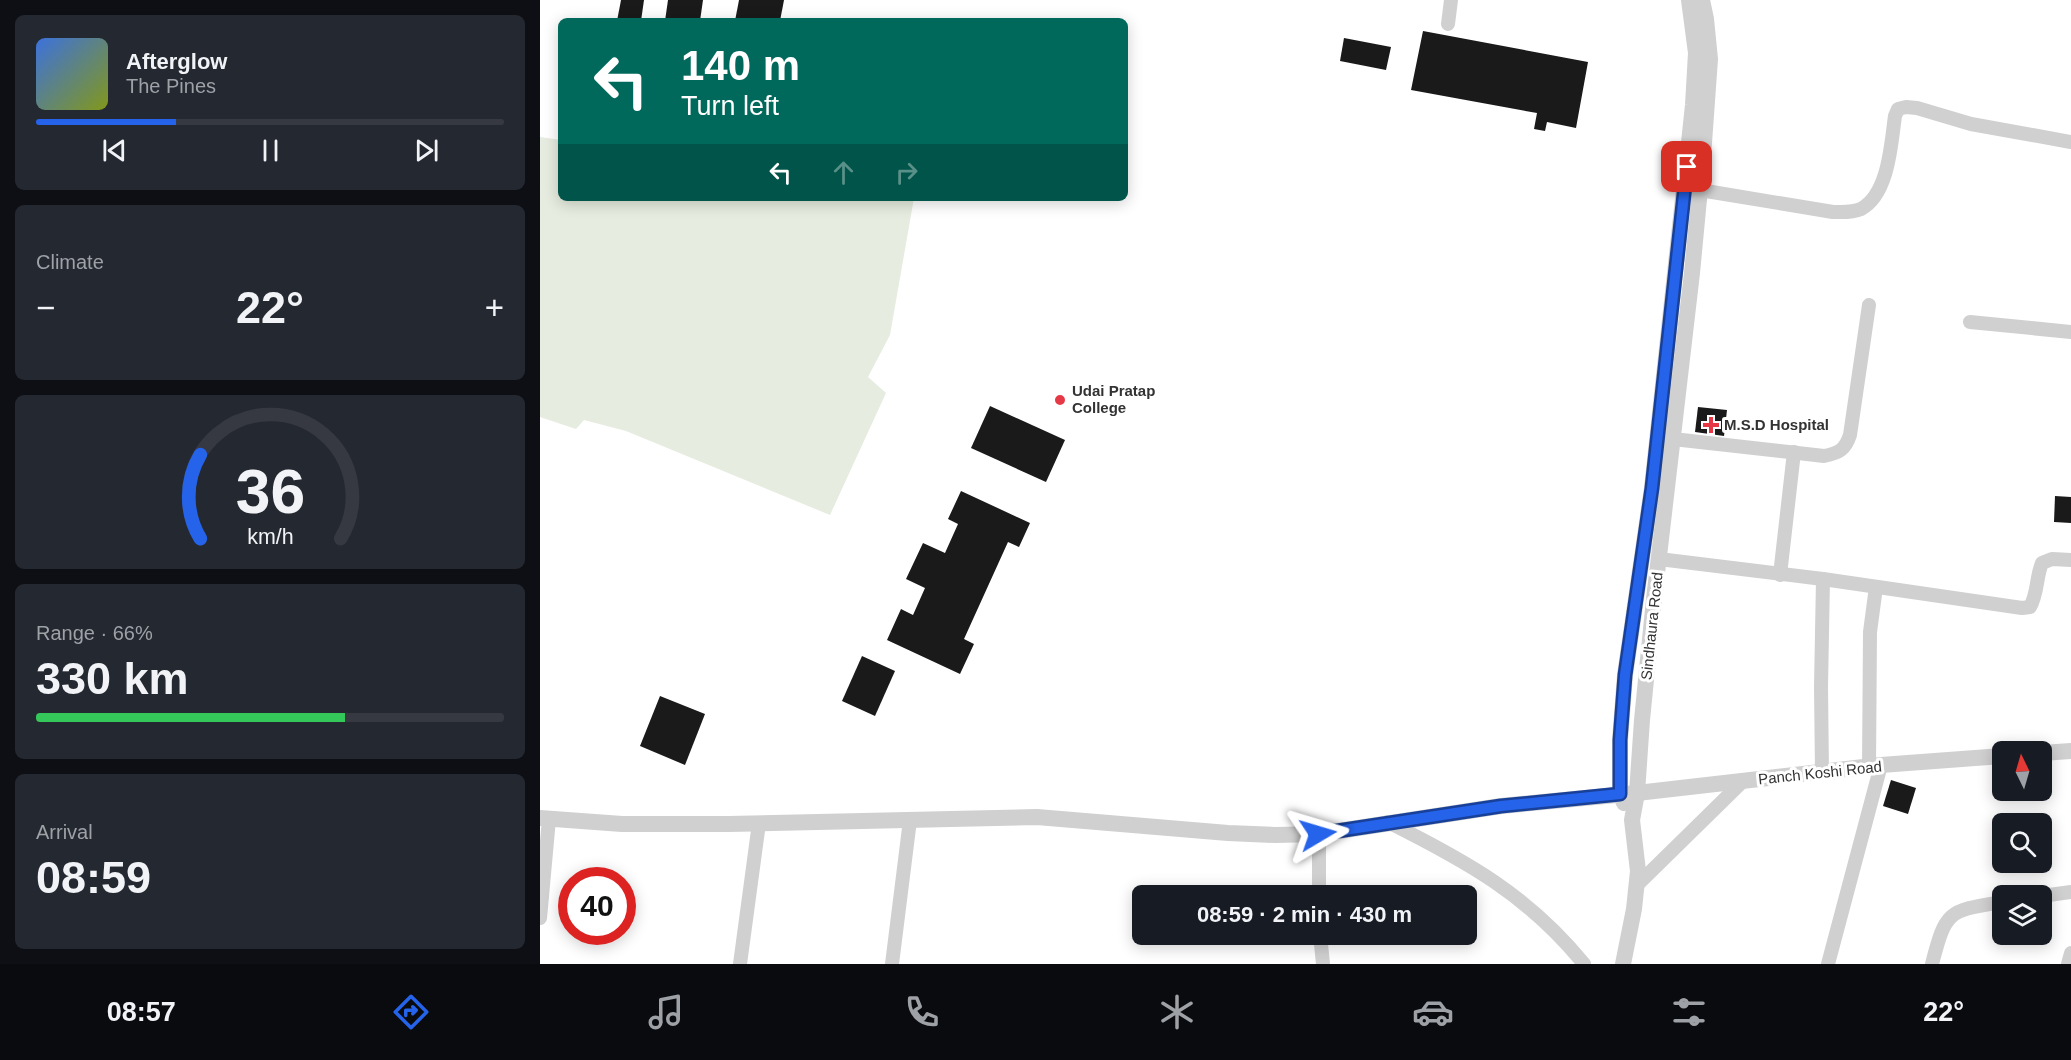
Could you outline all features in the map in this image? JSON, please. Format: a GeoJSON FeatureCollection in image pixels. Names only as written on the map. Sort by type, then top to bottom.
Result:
{"type":"FeatureCollection","features":[{"type":"Feature","properties":{"kind":"street"},"geometry":{"type":"LineString","coordinates":[[1448,24],[1451,0]]}},
{"type":"Feature","properties":{"kind":"street"},"geometry":{"type":"LineString","coordinates":[[1632,820],[1620,794],[1620,740],[1625,675],[1652,488],[1693,105],[1696,53],[1689,0]]}},
{"type":"Feature","properties":{"kind":"street","name":"Sindhaura Road"},"geometry":{"type":"LineString","coordinates":[[1623,964],[1634,909],[1638,871],[1632,820],[1637,793],[1642,720],[1700,190],[1710,58],[1702,0]]}},
{"type":"Feature","properties":{"kind":"street"},"geometry":{"type":"LineString","coordinates":[[1700,190],[1833,212],[1847,213],[1862,209],[1883,182],[1895,116],[1898,109],[1906,106],[1971,124],[2071,142]]}},
{"type":"Feature","properties":{"kind":"street"},"geometry":{"type":"LineString","coordinates":[[1672,439],[1824,456],[1838,453],[1846,446],[1850,435],[1869,305]]}},
{"type":"Feature","properties":{"kind":"street"},"geometry":{"type":"LineString","coordinates":[[1970,322],[2071,332]]}},
{"type":"Feature","properties":{"kind":"street"},"geometry":{"type":"LineString","coordinates":[[1780,575],[1794,452]]}},
{"type":"Feature","properties":{"kind":"street"},"geometry":{"type":"LineString","coordinates":[[1659,559],[1823,579],[2022,608],[2030,607],[2034,599],[2038,571],[2042,563],[2052,559],[2071,560]]}},
{"type":"Feature","properties":{"kind":"street"},"geometry":{"type":"LineString","coordinates":[[1822,772],[1823,579]]}},
{"type":"Feature","properties":{"kind":"street"},"geometry":{"type":"LineString","coordinates":[[1828,964],[1875,766],[1870,632],[1876,587]]}},
{"type":"Feature","properties":{"kind":"street"},"geometry":{"type":"LineString","coordinates":[[2052,752],[2071,751]]}},
{"type":"Feature","properties":{"kind":"street","name":"Panch Koshi Road"},"geometry":{"type":"LineString","coordinates":[[544,818],[622,824],[1037,817],[1275,836],[1345,831],[1388,822],[1501,806],[1875,766],[1992,757]]}},
{"type":"Feature","properties":{"kind":"street"},"geometry":{"type":"LineString","coordinates":[[1636,886],[1742,782]]}},
{"type":"Feature","properties":{"kind":"street"},"geometry":{"type":"LineString","coordinates":[[540,918],[544,818]]}},
{"type":"Feature","properties":{"kind":"street"},"geometry":{"type":"LineString","coordinates":[[892,964],[910,820]]}},
{"type":"Feature","properties":{"kind":"street"},"geometry":{"type":"LineString","coordinates":[[1388,822],[1443,850],[1512,893],[1550,927],[1584,964]]}},
{"type":"Feature","properties":{"kind":"street"},"geometry":{"type":"LineString","coordinates":[[740,964],[759,823]]}},
{"type":"Feature","properties":{"kind":"street"},"geometry":{"type":"LineString","coordinates":[[1318,834],[1319,885]]}},
{"type":"Feature","properties":{"kind":"street"},"geometry":{"type":"LineString","coordinates":[[2052,895],[2071,892]]}},
{"type":"Feature","properties":{"kind":"street"},"geometry":{"type":"LineString","coordinates":[[1932,964],[1941,928],[1952,915],[1966,908],[1992,904]]}},
{"type":"Feature","properties":{"kind":"street"},"geometry":{"type":"LineString","coordinates":[[1321,945],[1323,964]]}},
{"type":"Feature","properties":{"kind":"street"},"geometry":{"type":"LineString","coordinates":[[2068,964],[2071,953]]}},
{"type":"Feature","properties":{"kind":"shaded area"},"geometry":{"type":"Polygon","coordinates":[[[540,137],[558,140],[558,201],[913,201],[890,335],[868,377],[886,393],[830,515],[626,431],[584,420],[576,429],[540,417],[540,137]]]}},
{"type":"Feature","properties":{"kind":"building"},"geometry":{"type":"Polygon","coordinates":[[[621,0],[644,0],[641,18],[618,18],[621,0]]]}},
{"type":"Feature","properties":{"kind":"building"},"geometry":{"type":"Polygon","coordinates":[[[668,0],[703,0],[700,18],[665,18],[668,0]]]}},
{"type":"Feature","properties":{"kind":"building"},"geometry":{"type":"Polygon","coordinates":[[[739,0],[784,0],[781,18],[736,18],[739,0]]]}},
{"type":"Feature","properties":{"kind":"building"},"geometry":{"type":"Polygon","coordinates":[[[1423,31],[1588,62],[1576,128],[1547,122],[1545,131],[1534,129],[1537,113],[1411,90],[1423,31]]]}},
{"type":"Feature","properties":{"kind":"building"},"geometry":{"type":"Polygon","coordinates":[[[1344,38],[1391,47],[1386,70],[1340,61],[1344,38]]]}},
{"type":"Feature","properties":{"kind":"building"},"geometry":{"type":"Polygon","coordinates":[[[990,406],[1065,440],[1046,482],[971,448],[990,406]]]}},
{"type":"Feature","properties":{"kind":"building"},"geometry":{"type":"Polygon","coordinates":[[[1698,407],[1727,410],[1724,436],[1695,432],[1698,407]]]}},
{"type":"Feature","properties":{"kind":"building"},"geometry":{"type":"Polygon","coordinates":[[[961,491],[1030,523],[1019,547],[1008,542],[964,639],[974,644],[960,674],[887,640],[901,609],[913,615],[925,588],[906,579],[923,543],[945,553],[958,524],[948,519],[961,491]]]}},
{"type":"Feature","properties":{"kind":"building"},"geometry":{"type":"Polygon","coordinates":[[[2055,496],[2071,497],[2071,523],[2054,522],[2055,496]]]}},
{"type":"Feature","properties":{"kind":"building"},"geometry":{"type":"Polygon","coordinates":[[[862,656],[895,671],[875,716],[842,701],[862,656]]]}},
{"type":"Feature","properties":{"kind":"building"},"geometry":{"type":"Polygon","coordinates":[[[660,696],[705,714],[685,765],[640,746],[660,696]]]}},
{"type":"Feature","properties":{"kind":"building"},"geometry":{"type":"Polygon","coordinates":[[[1891,780],[1916,788],[1908,814],[1883,806],[1891,780]]]}},
{"type":"Feature","properties":{"kind":"place","name":"Udai Pratap College"},"geometry":{"type":"Point","coordinates":[1060,400]}},
{"type":"Feature","properties":{"kind":"place","name":"M.S.D Hospital"},"geometry":{"type":"Point","coordinates":[1711,425]}},
{"type":"Feature","properties":{"kind":"route"},"geometry":{"type":"LineString","coordinates":[[1318,834],[1501,806],[1620,794],[1620,740],[1625,675],[1652,488],[1687,167]]}}]}
